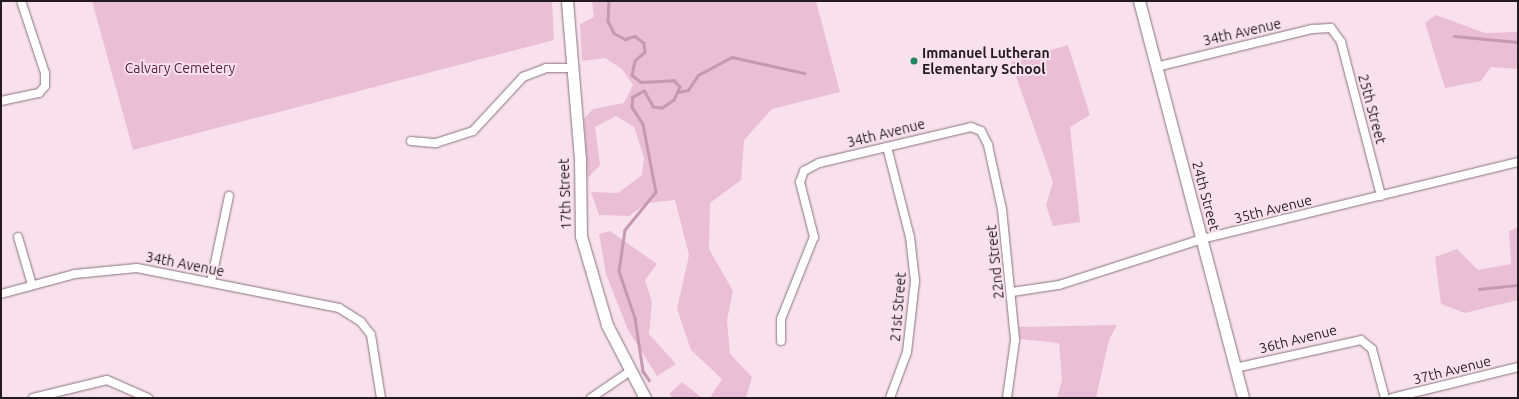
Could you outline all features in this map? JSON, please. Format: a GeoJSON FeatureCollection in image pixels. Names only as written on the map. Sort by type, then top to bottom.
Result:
{"type":"FeatureCollection","features":[{"type":"Feature","properties":{"kind":"street"},"geometry":{"type":"LineString","coordinates":[[1,101],[39,93],[45,86],[45,73],[21,1]]}},
{"type":"Feature","properties":{"kind":"street","name":"17th Street"},"geometry":{"type":"LineString","coordinates":[[567,1],[582,236],[596,296],[630,372],[645,398]]}},
{"type":"Feature","properties":{"kind":"street","name":"24th Street"},"geometry":{"type":"LineString","coordinates":[[1139,1],[1243,398]]}},
{"type":"Feature","properties":{"kind":"street","name":"34th Avenue"},"geometry":{"type":"LineString","coordinates":[[1156,67],[1312,29],[1334,30]]}},
{"type":"Feature","properties":{"kind":"street","name":"25th Street"},"geometry":{"type":"LineString","coordinates":[[1334,30],[1341,42],[1382,196]]}},
{"type":"Feature","properties":{"kind":"street"},"geometry":{"type":"LineString","coordinates":[[410,141],[436,143],[473,131],[523,77],[546,68],[572,68]]}},
{"type":"Feature","properties":{"kind":"street","name":"34th Avenue"},"geometry":{"type":"LineString","coordinates":[[781,341],[781,319],[814,238],[800,182],[804,172],[819,163],[966,127],[977,129]]}},
{"type":"Feature","properties":{"kind":"street","name":"22nd Street"},"geometry":{"type":"LineString","coordinates":[[977,129],[988,145],[998,188],[1012,292],[1014,362],[1008,398]]}},
{"type":"Feature","properties":{"kind":"street","name":"21st Street"},"geometry":{"type":"LineString","coordinates":[[887,147],[909,231],[915,282],[907,352],[890,398]]}},
{"type":"Feature","properties":{"kind":"street","name":"35th Avenue"},"geometry":{"type":"LineString","coordinates":[[1012,292],[1059,285],[1202,240],[1518,162]]}},
{"type":"Feature","properties":{"kind":"street"},"geometry":{"type":"LineString","coordinates":[[211,282],[229,196]]}},
{"type":"Feature","properties":{"kind":"street"},"geometry":{"type":"LineString","coordinates":[[18,237],[32,285]]}},
{"type":"Feature","properties":{"kind":"street","name":"34th Avenue"},"geometry":{"type":"LineString","coordinates":[[1,294],[85,272],[123,268],[211,282],[339,308],[361,322],[375,346],[381,398]]}},
{"type":"Feature","properties":{"kind":"street","name":"36th Avenue"},"geometry":{"type":"LineString","coordinates":[[1235,368],[1351,339],[1366,342],[1372,349],[1385,398]]}},
{"type":"Feature","properties":{"kind":"street","name":"37th Avenue"},"geometry":{"type":"LineString","coordinates":[[1392,398],[1518,367]]}},
{"type":"Feature","properties":{"kind":"street"},"geometry":{"type":"LineString","coordinates":[[591,398],[630,372]]}},
{"type":"Feature","properties":{"kind":"street"},"geometry":{"type":"LineString","coordinates":[[33,398],[108,380],[148,398]]}},
{"type":"Feature","properties":{"kind":"green space","name":"Calvary Cemetery"},"geometry":{"type":"Polygon","coordinates":[[[92,1],[552,1],[554,40],[133,150],[92,1]]]}},
{"type":"Feature","properties":{"kind":"green space"},"geometry":{"type":"Polygon","coordinates":[[[592,1],[816,1],[840,92],[772,109],[744,140],[741,180],[710,203],[709,249],[733,291],[727,320],[730,354],[752,377],[746,398],[710,398],[722,379],[691,350],[677,309],[689,255],[675,200],[647,203],[629,216],[599,215],[591,192],[618,193],[642,175],[644,157],[634,127],[616,116],[595,127],[600,165],[588,178],[584,119],[593,109],[624,103],[633,85],[622,69],[605,58],[582,61],[580,24],[594,17],[592,1]]]}},
{"type":"Feature","properties":{"kind":"green space"},"geometry":{"type":"Polygon","coordinates":[[[1436,15],[1485,33],[1518,32],[1518,69],[1491,67],[1481,81],[1445,88],[1425,23],[1436,15]]]}},
{"type":"Feature","properties":{"kind":"green space"},"geometry":{"type":"Polygon","coordinates":[[[1068,45],[1090,115],[1070,127],[1080,222],[1053,226],[1046,205],[1053,182],[1011,62],[1068,45]]]}},
{"type":"Feature","properties":{"kind":"green space"},"geometry":{"type":"Polygon","coordinates":[[[1518,227],[1518,300],[1465,313],[1441,304],[1435,257],[1457,249],[1478,270],[1511,264],[1509,231],[1518,227]]]}},
{"type":"Feature","properties":{"kind":"green space"},"geometry":{"type":"Polygon","coordinates":[[[610,231],[657,264],[645,280],[652,302],[649,334],[676,364],[657,376],[628,330],[606,274],[599,234],[610,231]]]}},
{"type":"Feature","properties":{"kind":"green space"},"geometry":{"type":"Polygon","coordinates":[[[1117,325],[1109,340],[1096,398],[1057,398],[1062,380],[1059,343],[1020,339],[1019,327],[1117,325]]]}},
{"type":"Feature","properties":{"kind":"green space"},"geometry":{"type":"Polygon","coordinates":[[[682,382],[702,398],[673,398],[669,394],[682,382]]]}},
{"type":"Feature","properties":{"kind":"waterway"},"geometry":{"type":"LineString","coordinates":[[609,1],[608,21],[614,33],[625,39],[635,36],[644,43],[645,52],[635,61],[632,75],[641,82],[674,80],[680,87],[674,100],[662,108],[653,107],[644,91],[633,97],[632,107],[643,124],[656,192],[625,230],[619,271],[635,318],[643,371],[649,380]]}},
{"type":"Feature","properties":{"kind":"waterway"},"geometry":{"type":"LineString","coordinates":[[1454,36],[1518,42]]}},
{"type":"Feature","properties":{"kind":"waterway"},"geometry":{"type":"LineString","coordinates":[[678,92],[688,90],[698,75],[732,57],[804,73]]}},
{"type":"Feature","properties":{"kind":"waterway"},"geometry":{"type":"LineString","coordinates":[[1479,289],[1518,285]]}},
{"type":"Feature","properties":{"kind":"place","name":"Immanuel Lutheran Elementary School"},"geometry":{"type":"Point","coordinates":[914,61]}}]}
